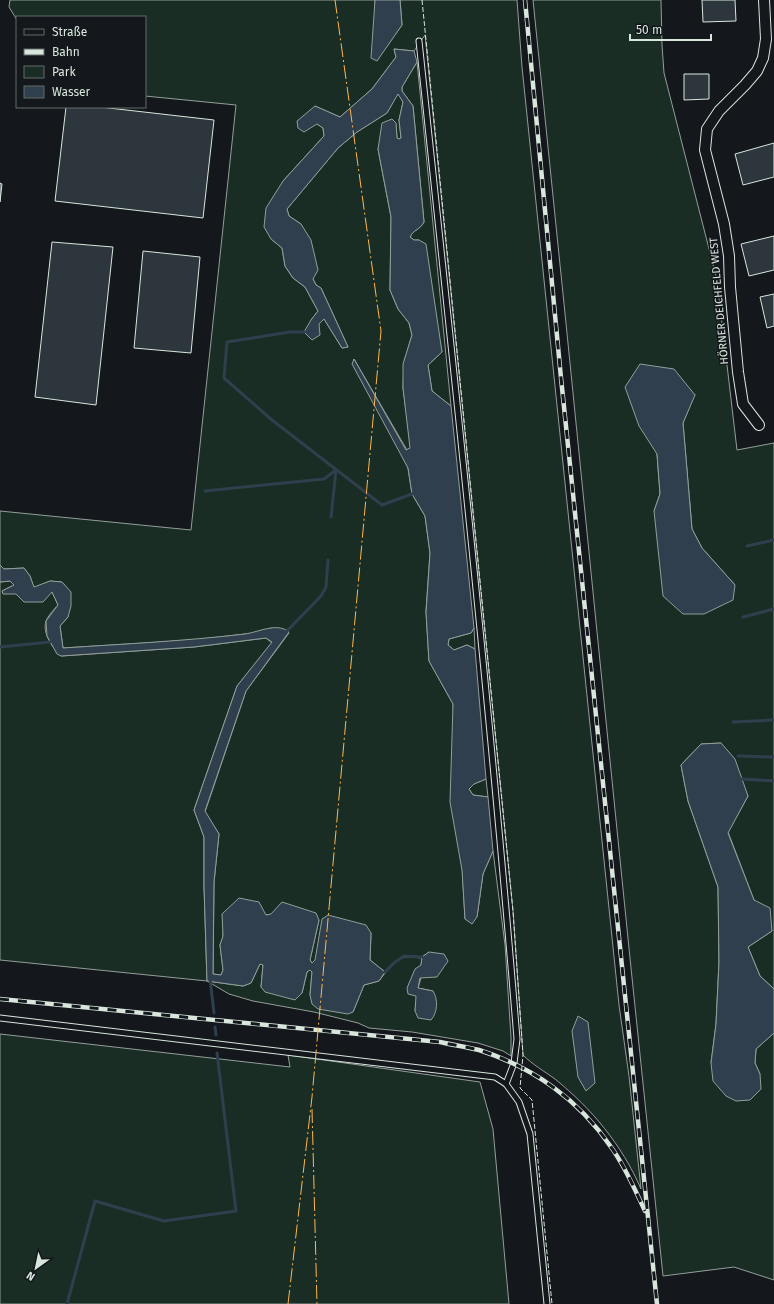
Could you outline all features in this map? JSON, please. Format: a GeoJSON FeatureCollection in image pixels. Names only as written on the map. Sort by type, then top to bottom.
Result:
{"type":"FeatureCollection","features":[{"type":"Feature","properties":{"kind":"street","name":"HÖRNER DEICHFELD WEST"},"geometry":{"type":"LineString","coordinates":[[759,425],[743,404],[738,372],[730,287],[729,256],[724,224],[705,150],[707,129],[720,111],[757,71],[764,58],[766,40],[764,0]]}},
{"type":"Feature","properties":{"kind":"lane"},"geometry":{"type":"LineString","coordinates":[[419,41],[474,573],[504,885],[517,1039],[514,1063],[506,1084]]}},
{"type":"Feature","properties":{"kind":"lane"},"geometry":{"type":"LineString","coordinates":[[0,1018],[495,1077],[506,1084],[519,1102],[530,1134],[547,1304]]}},
{"type":"Feature","properties":{"kind":"green space"},"geometry":{"type":"Polygon","coordinates":[[[10,0],[375,0],[377,60],[402,25],[400,0],[517,0],[522,67],[619,1005],[629,1076],[641,1189],[625,1157],[593,1115],[555,1079],[523,1055],[513,911],[425,35],[414,51],[394,49],[396,57],[372,89],[340,117],[315,106],[317,124],[323,128],[324,136],[283,181],[271,239],[282,248],[285,266],[293,278],[305,287],[318,311],[311,320],[319,324],[324,319],[342,348],[348,347],[321,288],[316,285],[313,279],[301,224],[289,216],[287,209],[338,148],[357,132],[387,113],[398,93],[403,102],[399,120],[401,138],[397,138],[396,124],[378,149],[391,217],[390,290],[398,309],[409,323],[412,335],[404,362],[403,388],[411,448],[407,450],[354,359],[408,468],[412,494],[425,516],[430,553],[426,611],[429,661],[453,704],[465,919],[477,917],[483,874],[493,851],[505,945],[511,1056],[503,1051],[478,1043],[412,1032],[369,1028],[358,1023],[314,1012],[253,1001],[229,994],[207,981],[243,986],[251,983],[260,964],[263,965],[261,987],[302,993],[307,972],[310,969],[312,972],[310,995],[353,1012],[364,985],[379,981],[398,960],[405,957],[401,958],[397,960],[385,972],[370,960],[371,933],[315,960],[312,963],[310,960],[319,920],[271,915],[223,914],[223,937],[220,945],[223,970],[221,975],[213,974],[214,882],[219,834],[205,812],[246,691],[289,633],[272,628],[254,633],[193,640],[63,648],[60,626],[68,617],[70,592],[62,582],[50,581],[34,588],[30,576],[24,568],[4,569],[0,565],[0,511],[191,530],[236,105],[146,96],[146,16],[16,16],[16,18],[9,7],[10,0]],[[429,952],[422,957],[405,957],[422,958],[418,988],[429,952]],[[418,988],[415,1011],[433,991],[418,988]]]}},
{"type":"Feature","properties":{"kind":"green space"},"geometry":{"type":"Polygon","coordinates":[[[533,0],[661,0],[664,73],[717,280],[737,450],[774,443],[774,989],[760,976],[748,947],[772,931],[754,900],[728,832],[748,796],[721,743],[701,744],[681,765],[688,801],[718,887],[719,962],[716,1024],[711,1063],[760,1074],[755,1063],[756,1049],[774,1033],[774,1280],[734,1267],[663,1276],[533,0]],[[695,394],[657,454],[660,494],[654,511],[735,585],[702,548],[692,529],[683,423],[695,394]]]}},
{"type":"Feature","properties":{"kind":"green space"},"geometry":{"type":"Polygon","coordinates":[[[417,62],[451,406],[432,391],[428,365],[442,352],[419,240],[414,240],[410,237],[413,232],[421,227],[424,222],[413,106],[402,91],[402,87],[417,62]]]}},
{"type":"Feature","properties":{"kind":"green space"},"geometry":{"type":"Polygon","coordinates":[[[11,581],[14,585],[2,591],[52,592],[58,605],[47,619],[45,626],[49,640],[61,656],[194,647],[266,638],[272,643],[237,686],[194,810],[204,837],[207,981],[0,960],[0,582],[11,581]]]}},
{"type":"Feature","properties":{"kind":"green space"},"geometry":{"type":"Polygon","coordinates":[[[474,628],[475,649],[467,645],[454,650],[448,645],[449,639],[471,633],[474,628]]]}},
{"type":"Feature","properties":{"kind":"green space"},"geometry":{"type":"Polygon","coordinates":[[[486,779],[488,797],[473,795],[469,789],[474,784],[486,779]]]}},
{"type":"Feature","properties":{"kind":"green space"},"geometry":{"type":"Polygon","coordinates":[[[0,1034],[290,1067],[288,1055],[480,1082],[493,1129],[509,1304],[0,1304],[0,1034]]]}},
{"type":"Feature","properties":{"kind":"water"},"geometry":{"type":"Polygon","coordinates":[[[375,0],[400,0],[402,25],[377,61],[371,58],[375,0]]]}},
{"type":"Feature","properties":{"kind":"water"},"geometry":{"type":"Polygon","coordinates":[[[394,49],[414,51],[417,62],[402,87],[402,91],[413,106],[424,222],[421,227],[413,232],[410,237],[426,244],[442,352],[428,365],[432,391],[451,406],[474,628],[471,633],[449,639],[448,645],[454,650],[467,645],[475,649],[486,779],[474,784],[469,789],[473,795],[488,797],[493,851],[483,874],[477,917],[472,924],[465,919],[462,870],[450,802],[453,704],[429,661],[426,613],[430,553],[425,516],[412,494],[408,468],[352,364],[354,359],[406,450],[410,448],[403,388],[403,364],[412,335],[409,323],[398,309],[390,290],[391,217],[378,149],[382,123],[392,119],[396,123],[397,138],[401,138],[399,120],[403,102],[398,94],[387,113],[357,132],[338,148],[287,209],[289,216],[301,224],[311,240],[318,270],[313,279],[316,285],[321,288],[348,347],[342,348],[324,319],[319,324],[320,335],[312,340],[304,332],[318,311],[305,287],[293,278],[285,266],[282,248],[271,239],[264,227],[266,208],[283,181],[324,136],[323,128],[317,124],[304,132],[298,128],[297,121],[315,106],[340,117],[372,89],[396,57],[394,49]]]}},
{"type":"Feature","properties":{"kind":"water"},"geometry":{"type":"Polygon","coordinates":[[[640,364],[674,369],[695,395],[683,423],[692,529],[702,548],[735,585],[733,600],[704,614],[683,614],[663,596],[654,511],[660,494],[657,454],[639,426],[625,387],[640,364]]]}},
{"type":"Feature","properties":{"kind":"water"},"geometry":{"type":"Polygon","coordinates":[[[0,565],[4,569],[24,568],[30,576],[34,587],[50,581],[62,582],[71,592],[71,606],[68,617],[60,626],[63,648],[245,634],[268,628],[279,628],[289,632],[246,691],[205,811],[219,834],[214,882],[213,974],[221,975],[223,970],[220,945],[223,936],[222,914],[239,898],[259,902],[266,915],[271,914],[282,902],[316,913],[319,920],[310,960],[312,963],[315,960],[322,919],[328,915],[366,925],[371,933],[370,960],[385,972],[379,981],[364,985],[353,1012],[348,1014],[318,1009],[312,1004],[310,995],[312,972],[310,970],[307,972],[302,993],[295,1000],[265,992],[261,987],[263,965],[260,964],[251,983],[243,986],[207,981],[204,837],[194,810],[237,686],[272,642],[266,638],[194,647],[61,656],[57,654],[47,636],[46,621],[58,605],[52,592],[43,602],[24,602],[16,594],[3,594],[2,591],[14,585],[10,581],[0,582],[0,565]]]}},
{"type":"Feature","properties":{"kind":"water"},"geometry":{"type":"Polygon","coordinates":[[[721,743],[735,759],[748,796],[728,833],[754,900],[770,908],[772,931],[748,947],[760,976],[774,989],[774,1033],[756,1049],[755,1063],[760,1074],[761,1089],[750,1100],[736,1101],[726,1096],[713,1081],[711,1063],[716,1024],[719,962],[718,887],[688,801],[681,765],[701,744],[721,743]]]}},
{"type":"Feature","properties":{"kind":"water"},"geometry":{"type":"Polygon","coordinates":[[[429,952],[444,954],[448,961],[437,977],[420,978],[418,988],[433,991],[436,998],[436,1009],[431,1020],[418,1018],[415,1011],[416,996],[408,994],[407,988],[415,969],[421,965],[422,957],[429,952]]]}},
{"type":"Feature","properties":{"kind":"water"},"geometry":{"type":"Polygon","coordinates":[[[578,1016],[588,1022],[595,1083],[586,1091],[578,1077],[572,1031],[578,1016]]]}},
{"type":"Feature","properties":{"kind":"building"},"geometry":{"type":"Polygon","coordinates":[[[702,0],[735,0],[736,21],[703,22],[702,0]]]}},
{"type":"Feature","properties":{"kind":"building"},"geometry":{"type":"Polygon","coordinates":[[[684,74],[709,74],[709,99],[684,100],[684,74]]]}},
{"type":"Feature","properties":{"kind":"building"},"geometry":{"type":"Polygon","coordinates":[[[66,108],[109,108],[214,120],[203,218],[55,201],[66,108]]]}},
{"type":"Feature","properties":{"kind":"building"},"geometry":{"type":"Polygon","coordinates":[[[774,143],[774,177],[743,185],[735,154],[774,143]]]}},
{"type":"Feature","properties":{"kind":"building"},"geometry":{"type":"Polygon","coordinates":[[[0,183],[2,184],[0,202],[0,183]]]}},
{"type":"Feature","properties":{"kind":"building"},"geometry":{"type":"Polygon","coordinates":[[[774,236],[774,270],[749,276],[741,244],[774,236]]]}},
{"type":"Feature","properties":{"kind":"building"},"geometry":{"type":"Polygon","coordinates":[[[52,242],[113,247],[96,405],[35,397],[52,242]]]}},
{"type":"Feature","properties":{"kind":"building"},"geometry":{"type":"Polygon","coordinates":[[[143,251],[200,257],[191,353],[134,348],[143,251]]]}},
{"type":"Feature","properties":{"kind":"building"},"geometry":{"type":"Polygon","coordinates":[[[774,294],[774,326],[767,328],[760,297],[774,294]]]}},
{"type":"Feature","properties":{"kind":"waterway"},"geometry":{"type":"LineString","coordinates":[[304,332],[290,332],[227,342],[224,378],[272,420],[382,505],[412,494]]}},
{"type":"Feature","properties":{"kind":"waterway"},"geometry":{"type":"LineString","coordinates":[[205,491],[324,479],[336,470],[331,517]]}},
{"type":"Feature","properties":{"kind":"waterway"},"geometry":{"type":"LineString","coordinates":[[747,546],[774,540]]}},
{"type":"Feature","properties":{"kind":"waterway"},"geometry":{"type":"LineString","coordinates":[[285,633],[321,596],[326,587],[328,560]]}},
{"type":"Feature","properties":{"kind":"waterway"},"geometry":{"type":"LineString","coordinates":[[743,617],[774,609]]}},
{"type":"Feature","properties":{"kind":"waterway"},"geometry":{"type":"LineString","coordinates":[[0,647],[50,642]]}},
{"type":"Feature","properties":{"kind":"waterway"},"geometry":{"type":"LineString","coordinates":[[733,722],[774,720]]}},
{"type":"Feature","properties":{"kind":"waterway"},"geometry":{"type":"LineString","coordinates":[[738,756],[774,757]]}},
{"type":"Feature","properties":{"kind":"waterway"},"geometry":{"type":"LineString","coordinates":[[742,779],[774,781]]}},
{"type":"Feature","properties":{"kind":"waterway"},"geometry":{"type":"LineString","coordinates":[[385,972],[404,956],[422,957]]}},
{"type":"Feature","properties":{"kind":"waterway"},"geometry":{"type":"LineString","coordinates":[[210,979],[214,1013]]}},
{"type":"Feature","properties":{"kind":"waterway"},"geometry":{"type":"LineString","coordinates":[[215,1027],[216,1035]]}},
{"type":"Feature","properties":{"kind":"waterway"},"geometry":{"type":"LineString","coordinates":[[67,1304],[95,1201],[164,1221],[236,1211],[217,1053]]}},
{"type":"Feature","properties":{"kind":"railway"},"geometry":{"type":"LineString","coordinates":[[525,0],[561,378],[657,1304]]}},
{"type":"Feature","properties":{"kind":"railway"},"geometry":{"type":"LineString","coordinates":[[0,999],[440,1042],[479,1050],[499,1057],[536,1076],[553,1087],[584,1114],[616,1154],[630,1178],[645,1211]]}},
{"type":"Feature","properties":{"kind":"fence"},"geometry":{"type":"LineString","coordinates":[[422,0],[513,911],[523,1055],[520,1088],[532,1100],[552,1304]]}},
{"type":"Feature","properties":{"kind":"power"},"geometry":{"type":"LineString","coordinates":[[288,1304],[312,1097],[381,331],[335,0]]}},
{"type":"Feature","properties":{"kind":"power"},"geometry":{"type":"LineString","coordinates":[[312,1109],[317,1304]]}}]}
